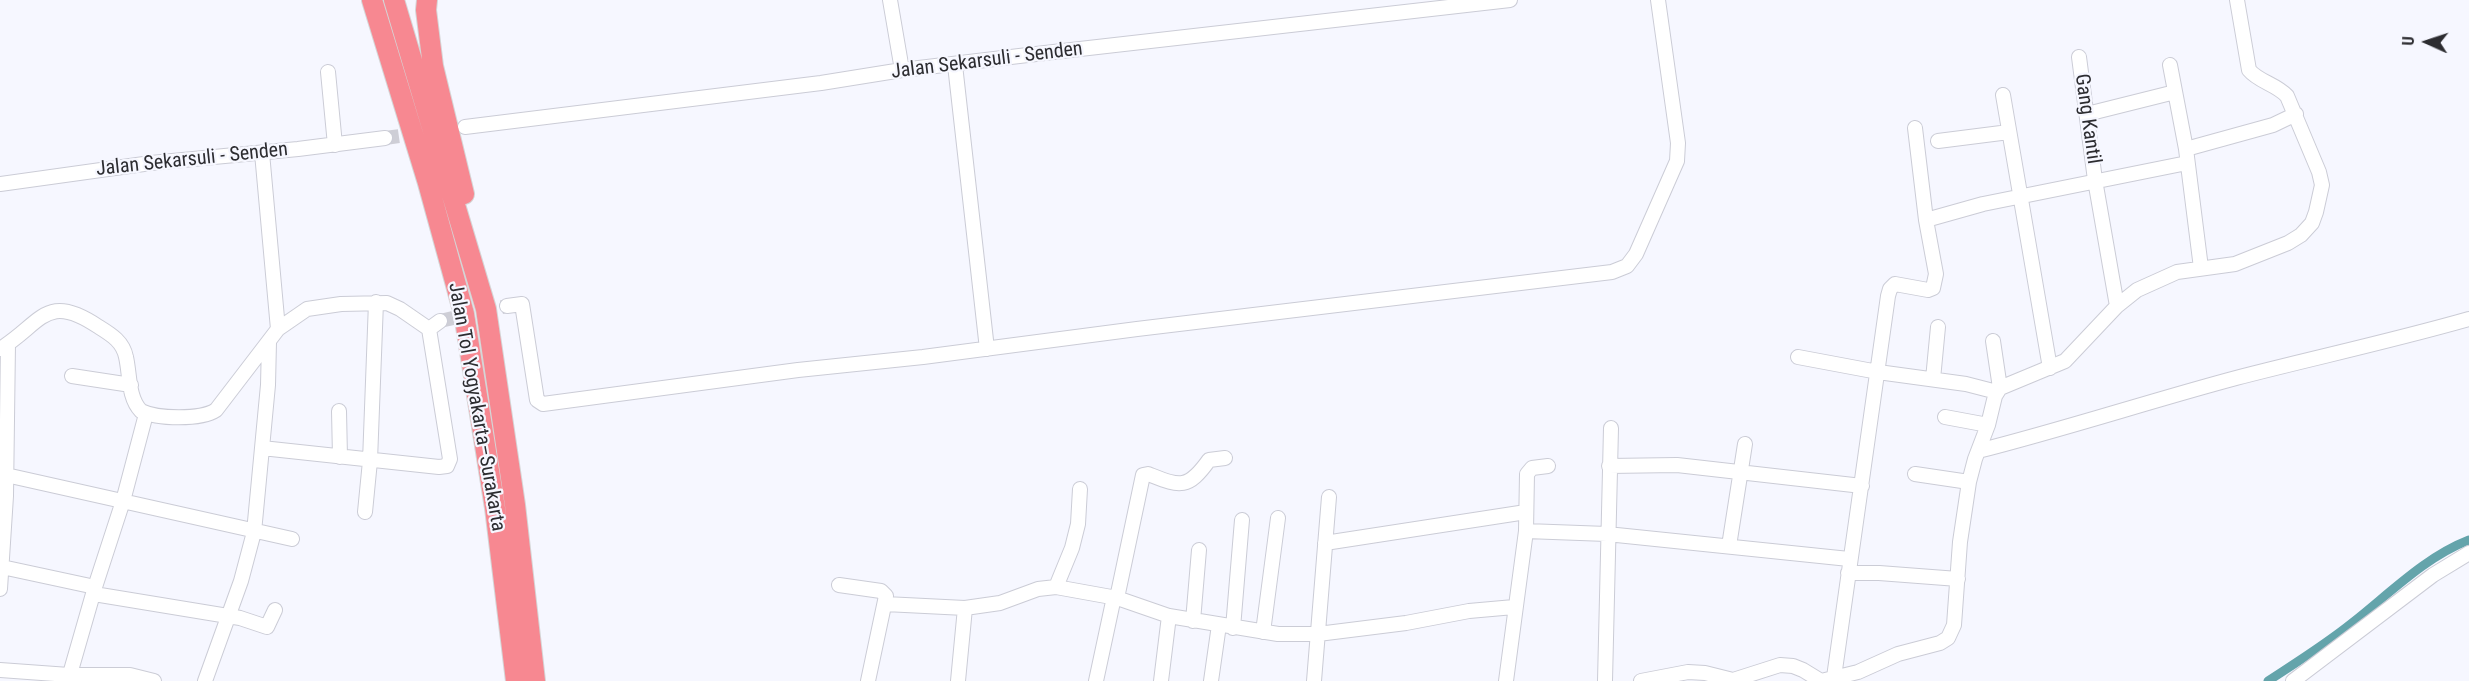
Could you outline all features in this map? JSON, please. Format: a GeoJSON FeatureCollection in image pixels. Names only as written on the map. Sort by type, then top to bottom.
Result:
{"type":"FeatureCollection","features":[{"type":"Feature","properties":{"kind":"highway"},"geometry":{"type":"LineString","coordinates":[[359,0],[428,183]]}},
{"type":"Feature","properties":{"kind":"highway","name":"Jalan Tol Yogyakarta–Surakarta"},"geometry":{"type":"LineString","coordinates":[[372,0],[428,183],[464,314],[505,506]]}},
{"type":"Feature","properties":{"kind":"highway","name":"Jalan Tol Yogyakarta–Surakarta"},"geometry":{"type":"LineString","coordinates":[[394,0],[486,309],[513,570],[536,681]]}},
{"type":"Feature","properties":{"kind":"highway"},"geometry":{"type":"LineString","coordinates":[[427,0],[426,9],[433,66],[461,180],[486,309]]}},
{"type":"Feature","properties":{"kind":"highway","name":"Jalan Tol Yogyakarta–Surakarta"},"geometry":{"type":"LineString","coordinates":[[513,570],[516,681]]}},
{"type":"Feature","properties":{"kind":"street"},"geometry":{"type":"LineString","coordinates":[[890,0],[902,70]]}},
{"type":"Feature","properties":{"kind":"street","name":"Jalan Sekarsuli - Senden"},"geometry":{"type":"LineString","coordinates":[[465,127],[821,83],[902,70],[1509,0]]}},
{"type":"Feature","properties":{"kind":"street"},"geometry":{"type":"LineString","coordinates":[[507,306],[522,304],[537,400],[543,405],[798,370],[1600,275],[1620,270],[1627,266],[1636,254],[1672,174],[1678,153],[1658,0]]}},
{"type":"Feature","properties":{"kind":"street"},"geometry":{"type":"LineString","coordinates":[[1798,357],[1878,372],[1999,390],[2050,368],[2071,356],[2117,306],[2138,290],[2168,276],[2201,268],[2235,264],[2288,243],[2301,235],[2312,222],[2321,194],[2321,178],[2296,114],[2281,90],[2255,76],[2249,70],[2237,0]]}},
{"type":"Feature","properties":{"kind":"street","name":"Gang Kantil"},"geometry":{"type":"LineString","coordinates":[[2079,57],[2095,180],[2117,306]]}},
{"type":"Feature","properties":{"kind":"street"},"geometry":{"type":"LineString","coordinates":[[955,65],[987,349]]}},
{"type":"Feature","properties":{"kind":"street"},"geometry":{"type":"LineString","coordinates":[[2170,66],[2186,148],[2201,268]]}},
{"type":"Feature","properties":{"kind":"street"},"geometry":{"type":"LineString","coordinates":[[328,72],[335,144]]}},
{"type":"Feature","properties":{"kind":"street"},"geometry":{"type":"LineString","coordinates":[[2086,114],[2175,92]]}},
{"type":"Feature","properties":{"kind":"street"},"geometry":{"type":"LineString","coordinates":[[2003,95],[2050,368]]}},
{"type":"Feature","properties":{"kind":"street"},"geometry":{"type":"LineString","coordinates":[[2186,148],[2273,126],[2296,114]]}},
{"type":"Feature","properties":{"kind":"street"},"geometry":{"type":"LineString","coordinates":[[1825,680],[1862,486],[1890,289],[1895,284],[1925,290],[1935,285],[1933,253],[1926,220],[1915,128]]}},
{"type":"Feature","properties":{"kind":"street"},"geometry":{"type":"LineString","coordinates":[[1938,141],[2009,132]]}},
{"type":"Feature","properties":{"kind":"street","name":"Jalan Sekarsuli - Senden"},"geometry":{"type":"LineString","coordinates":[[0,184],[143,164],[385,138]]}},
{"type":"Feature","properties":{"kind":"street"},"geometry":{"type":"LineString","coordinates":[[262,153],[278,329]]}},
{"type":"Feature","properties":{"kind":"street"},"geometry":{"type":"LineString","coordinates":[[1926,220],[1983,204],[2187,163]]}},
{"type":"Feature","properties":{"kind":"street"},"geometry":{"type":"LineString","coordinates":[[365,512],[370,461],[376,302]]}},
{"type":"Feature","properties":{"kind":"street"},"geometry":{"type":"LineString","coordinates":[[0,589],[6,475],[4,347],[38,318],[56,310],[68,310],[98,326],[118,341],[126,356],[138,407],[146,414],[191,417],[210,414],[216,410],[278,329],[308,309],[376,302],[394,305],[435,325],[450,459],[447,466],[370,461],[262,448]]}},
{"type":"Feature","properties":{"kind":"street"},"geometry":{"type":"LineString","coordinates":[[1978,452],[2234,379],[2402,338],[2469,319]]}},
{"type":"Feature","properties":{"kind":"street"},"geometry":{"type":"LineString","coordinates":[[1933,379],[1938,327]]}},
{"type":"Feature","properties":{"kind":"street"},"geometry":{"type":"LineString","coordinates":[[1641,681],[1688,672],[1714,678],[1738,679],[1765,669],[1787,665],[1825,680],[1858,672],[1898,654],[1945,640],[1951,634],[1954,626],[1960,542],[1969,482],[1999,390],[1993,341]]}},
{"type":"Feature","properties":{"kind":"street"},"geometry":{"type":"LineString","coordinates":[[205,681],[229,617],[254,532],[269,342]]}},
{"type":"Feature","properties":{"kind":"street"},"geometry":{"type":"LineString","coordinates":[[72,376],[131,385]]}},
{"type":"Feature","properties":{"kind":"street"},"geometry":{"type":"LineString","coordinates":[[339,411],[340,457]]}},
{"type":"Feature","properties":{"kind":"street"},"geometry":{"type":"LineString","coordinates":[[68,678],[123,501],[146,414]]}},
{"type":"Feature","properties":{"kind":"street"},"geometry":{"type":"LineString","coordinates":[[1945,417],[1988,425]]}},
{"type":"Feature","properties":{"kind":"street"},"geometry":{"type":"LineString","coordinates":[[1605,681],[1611,428]]}},
{"type":"Feature","properties":{"kind":"street"},"geometry":{"type":"LineString","coordinates":[[1729,546],[1745,444]]}},
{"type":"Feature","properties":{"kind":"street"},"geometry":{"type":"LineString","coordinates":[[1096,681],[1143,475],[1148,474],[1168,483],[1179,484],[1197,476],[1209,460],[1226,458]]}},
{"type":"Feature","properties":{"kind":"street"},"geometry":{"type":"LineString","coordinates":[[1609,466],[1666,464],[1862,486]]}},
{"type":"Feature","properties":{"kind":"street"},"geometry":{"type":"LineString","coordinates":[[1506,681],[1514,607],[1526,531],[1527,474],[1534,467],[1548,466]]}},
{"type":"Feature","properties":{"kind":"street"},"geometry":{"type":"LineString","coordinates":[[1915,474],[1969,482]]}},
{"type":"Feature","properties":{"kind":"street"},"geometry":{"type":"LineString","coordinates":[[6,475],[292,539]]}},
{"type":"Feature","properties":{"kind":"street"},"geometry":{"type":"LineString","coordinates":[[1056,587],[1072,548],[1078,524],[1080,489]]}},
{"type":"Feature","properties":{"kind":"street"},"geometry":{"type":"LineString","coordinates":[[1314,681],[1329,497]]}},
{"type":"Feature","properties":{"kind":"street"},"geometry":{"type":"LineString","coordinates":[[1325,543],[1526,512]]}},
{"type":"Feature","properties":{"kind":"street"},"geometry":{"type":"LineString","coordinates":[[1263,632],[1278,518]]}},
{"type":"Feature","properties":{"kind":"street"},"geometry":{"type":"LineString","coordinates":[[1211,681],[1226,626],[1242,520]]}},
{"type":"Feature","properties":{"kind":"street"},"geometry":{"type":"LineString","coordinates":[[1526,531],[1607,534],[1729,546],[1879,573],[1958,579]]}},
{"type":"Feature","properties":{"kind":"street"},"geometry":{"type":"LineString","coordinates":[[1193,621],[1199,550]]}},
{"type":"Feature","properties":{"kind":"street"},"geometry":{"type":"LineString","coordinates":[[2293,681],[2433,575],[2469,553]]}},
{"type":"Feature","properties":{"kind":"street"},"geometry":{"type":"LineString","coordinates":[[2,567],[94,591],[229,617],[267,627],[275,610]]}},
{"type":"Feature","properties":{"kind":"street"},"geometry":{"type":"LineString","coordinates":[[839,585],[881,591],[886,596],[868,681]]}},
{"type":"Feature","properties":{"kind":"street"},"geometry":{"type":"LineString","coordinates":[[885,604],[965,608],[1000,603],[1038,589],[1056,587],[1116,598],[1169,616],[1193,621],[1263,632],[1318,634],[1406,623],[1469,611],[1514,607]]}},
{"type":"Feature","properties":{"kind":"street"},"geometry":{"type":"LineString","coordinates":[[958,681],[965,608]]}},
{"type":"Feature","properties":{"kind":"street"},"geometry":{"type":"LineString","coordinates":[[1161,681],[1169,616]]}},
{"type":"Feature","properties":{"kind":"street"},"geometry":{"type":"LineString","coordinates":[[0,670],[68,678],[130,675],[154,681]]}},
{"type":"Feature","properties":{"kind":"waterway"},"geometry":{"type":"LineString","coordinates":[[2268,681],[2342,631],[2422,566],[2469,540]]}},
{"type":"Feature","properties":{"kind":"tunnel"},"geometry":{"type":"LineString","coordinates":[[385,138],[421,133]]}},
{"type":"Feature","properties":{"kind":"tunnel"},"geometry":{"type":"LineString","coordinates":[[440,321],[507,306]]}}]}
